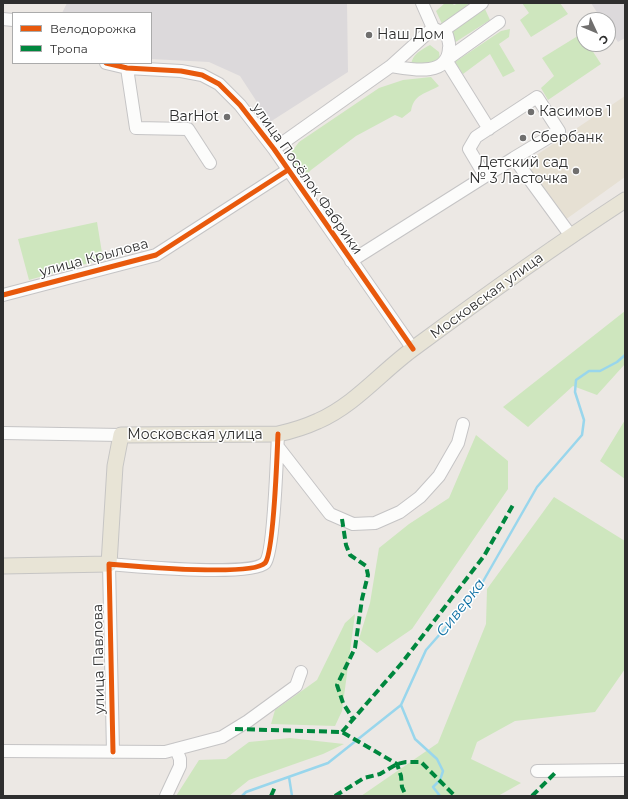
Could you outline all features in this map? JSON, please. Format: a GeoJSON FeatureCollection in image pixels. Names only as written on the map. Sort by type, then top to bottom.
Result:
{"type":"FeatureCollection","features":[{"type":"Feature","properties":{"kind":"main road","name":"Московская улица"},"geometry":{"type":"LineString","coordinates":[[121,435],[278,441],[296,430],[320,421],[347,404],[413,349],[571,236],[625,200]]}},
{"type":"Feature","properties":{"kind":"main road","name":"улица Павлова"},"geometry":{"type":"LineString","coordinates":[[109,564],[115,466],[121,435]]}},
{"type":"Feature","properties":{"kind":"main road"},"geometry":{"type":"LineString","coordinates":[[3,566],[109,564]]}},
{"type":"Feature","properties":{"kind":"street"},"geometry":{"type":"LineString","coordinates":[[422,3],[437,30],[447,35],[450,48],[446,60]]}},
{"type":"Feature","properties":{"kind":"street","name":"улица Посёлок Фабрики"},"geometry":{"type":"LineString","coordinates":[[274,149],[391,66],[437,30],[482,3]]}},
{"type":"Feature","properties":{"kind":"street"},"geometry":{"type":"LineString","coordinates":[[391,66],[412,69],[434,69],[499,22]]}},
{"type":"Feature","properties":{"kind":"street"},"geometry":{"type":"LineString","coordinates":[[446,60],[489,128]]}},
{"type":"Feature","properties":{"kind":"street","name":"улица Посёлок Фабрики"},"geometry":{"type":"LineString","coordinates":[[110,64],[127,68],[181,71],[202,75],[219,84],[240,105],[274,149],[413,349]]}},
{"type":"Feature","properties":{"kind":"street"},"geometry":{"type":"LineString","coordinates":[[127,68],[136,128],[188,129],[210,163]]}},
{"type":"Feature","properties":{"kind":"street","name":"улица Посёлок Фабрики"},"geometry":{"type":"LineString","coordinates":[[351,261],[559,131],[537,97],[476,137],[469,149],[485,176]]}},
{"type":"Feature","properties":{"kind":"street"},"geometry":{"type":"LineString","coordinates":[[514,158],[571,236]]}},
{"type":"Feature","properties":{"kind":"street","name":"улица Крылова"},"geometry":{"type":"LineString","coordinates":[[3,295],[156,255],[288,170]]}},
{"type":"Feature","properties":{"kind":"street"},"geometry":{"type":"LineString","coordinates":[[278,441],[330,514],[353,524],[375,523],[400,512],[420,497],[439,476],[458,444],[464,424]]}},
{"type":"Feature","properties":{"kind":"street","name":"Московская улица"},"geometry":{"type":"LineString","coordinates":[[3,433],[121,435]]}},
{"type":"Feature","properties":{"kind":"street"},"geometry":{"type":"LineString","coordinates":[[109,564],[210,571],[260,567],[266,562],[271,542],[278,441]]}},
{"type":"Feature","properties":{"kind":"street","name":"улица Павлова"},"geometry":{"type":"LineString","coordinates":[[109,564],[113,752]]}},
{"type":"Feature","properties":{"kind":"street"},"geometry":{"type":"LineString","coordinates":[[3,751],[165,752],[222,738],[296,686],[301,672]]}},
{"type":"Feature","properties":{"kind":"street"},"geometry":{"type":"LineString","coordinates":[[166,796],[180,766],[180,759],[176,749]]}},
{"type":"Feature","properties":{"kind":"street"},"geometry":{"type":"LineString","coordinates":[[537,771],[625,770]]}},
{"type":"Feature","properties":{"kind":"shaded area"},"geometry":{"type":"Polygon","coordinates":[[[67,3],[347,3],[348,72],[270,122],[240,76],[209,62],[152,59],[152,12],[62,12],[67,3]]]}},
{"type":"Feature","properties":{"kind":"shaded area"},"geometry":{"type":"Polygon","coordinates":[[[591,3],[625,3],[625,38],[618,42],[616,39],[616,12],[597,12],[591,3]]]}},
{"type":"Feature","properties":{"kind":"shaded area","name":"Детский сад № 3 Ласточка"},"geometry":{"type":"Polygon","coordinates":[[[625,96],[625,177],[565,220],[523,164],[625,96]]]}},
{"type":"Feature","properties":{"kind":"green space"},"geometry":{"type":"Polygon","coordinates":[[[445,3],[452,3],[454,5],[459,3],[470,3],[442,24],[436,11],[445,3]]]}},
{"type":"Feature","properties":{"kind":"green space"},"geometry":{"type":"Polygon","coordinates":[[[522,3],[560,3],[568,14],[531,37],[520,20],[529,13],[522,3]]]}},
{"type":"Feature","properties":{"kind":"green space"},"geometry":{"type":"Polygon","coordinates":[[[485,9],[490,20],[454,43],[452,31],[485,9]]]}},
{"type":"Feature","properties":{"kind":"green space"},"geometry":{"type":"Polygon","coordinates":[[[510,29],[509,37],[499,44],[515,71],[503,77],[490,54],[463,74],[455,62],[501,31],[510,29]]]}},
{"type":"Feature","properties":{"kind":"green space"},"geometry":{"type":"Polygon","coordinates":[[[576,37],[576,52],[593,52],[601,64],[548,100],[541,88],[554,76],[542,58],[576,37]]]}},
{"type":"Feature","properties":{"kind":"green space"},"geometry":{"type":"Polygon","coordinates":[[[430,45],[439,52],[440,59],[430,63],[411,65],[415,55],[430,45]]]}},
{"type":"Feature","properties":{"kind":"green space"},"geometry":{"type":"Polygon","coordinates":[[[431,77],[439,86],[417,98],[412,105],[411,111],[402,118],[395,115],[356,136],[311,170],[302,179],[294,168],[290,154],[299,142],[379,88],[403,80],[431,77]]]}},
{"type":"Feature","properties":{"kind":"green space"},"geometry":{"type":"Polygon","coordinates":[[[97,222],[103,259],[29,280],[18,239],[97,222]]]}},
{"type":"Feature","properties":{"kind":"green space"},"geometry":{"type":"Polygon","coordinates":[[[625,311],[625,364],[597,395],[573,386],[528,427],[503,407],[625,311]]]}},
{"type":"Feature","properties":{"kind":"green space"},"geometry":{"type":"Polygon","coordinates":[[[625,420],[625,479],[600,461],[625,420]]]}},
{"type":"Feature","properties":{"kind":"green space"},"geometry":{"type":"Polygon","coordinates":[[[476,435],[508,461],[508,489],[412,629],[377,653],[359,639],[370,603],[379,548],[409,524],[449,498],[476,435]]]}},
{"type":"Feature","properties":{"kind":"green space"},"geometry":{"type":"Polygon","coordinates":[[[554,497],[625,541],[625,669],[595,712],[515,721],[477,742],[471,759],[521,783],[498,796],[361,796],[438,743],[486,624],[487,589],[554,497]]]}},
{"type":"Feature","properties":{"kind":"green space"},"geometry":{"type":"Polygon","coordinates":[[[355,614],[342,711],[335,726],[271,724],[275,710],[317,680],[345,623],[355,614]]]}},
{"type":"Feature","properties":{"kind":"green space"},"geometry":{"type":"Polygon","coordinates":[[[290,738],[344,744],[323,754],[249,780],[229,796],[176,796],[199,760],[226,759],[249,742],[290,738]]]}},
{"type":"Feature","properties":{"kind":"waterway","name":"Сиверка"},"geometry":{"type":"LineString","coordinates":[[242,796],[246,792],[328,763],[401,705],[426,650],[477,592],[537,487],[582,435],[584,420],[575,392],[576,380],[589,371],[600,371],[617,362],[625,355]]}},
{"type":"Feature","properties":{"kind":"waterway"},"geometry":{"type":"LineString","coordinates":[[401,705],[415,739],[437,759],[443,771],[440,780],[433,787],[440,796]]}},
{"type":"Feature","properties":{"kind":"waterway"},"geometry":{"type":"LineString","coordinates":[[289,777],[292,796]]}},
{"type":"Feature","properties":{"kind":"marked path"},"geometry":{"type":"LineString","coordinates":[[342,732],[401,664],[484,556],[513,505]]}},
{"type":"Feature","properties":{"kind":"marked path"},"geometry":{"type":"LineString","coordinates":[[342,519],[346,545],[350,555],[366,566],[368,575],[362,599],[355,648],[337,685],[343,703],[353,719]]}},
{"type":"Feature","properties":{"kind":"marked path"},"geometry":{"type":"LineString","coordinates":[[235,729],[342,732],[397,764],[401,776],[402,787],[406,796]]}},
{"type":"Feature","properties":{"kind":"marked path"},"geometry":{"type":"LineString","coordinates":[[335,796],[364,778],[380,774],[397,764],[406,762],[421,762],[455,796]]}},
{"type":"Feature","properties":{"kind":"marked path"},"geometry":{"type":"LineString","coordinates":[[532,796],[557,771]]}},
{"type":"Feature","properties":{"kind":"marked path"},"geometry":{"type":"LineString","coordinates":[[271,796],[275,787]]}},
{"type":"Feature","properties":{"kind":"cycle path"},"geometry":{"type":"LineString","coordinates":[[110,64],[127,68],[181,71],[202,75],[219,84],[240,105],[274,149],[413,349]]}},
{"type":"Feature","properties":{"kind":"cycle path"},"geometry":{"type":"LineString","coordinates":[[3,295],[156,255],[288,170]]}},
{"type":"Feature","properties":{"kind":"cycle path"},"geometry":{"type":"LineString","coordinates":[[113,752],[109,564],[191,570],[216,570],[255,567],[265,563],[271,541],[273,523],[278,434]]}},
{"type":"Feature","properties":{"kind":"place","name":"Наш Дом"},"geometry":{"type":"Point","coordinates":[369,35]}},
{"type":"Feature","properties":{"kind":"place","name":"Касимов 1"},"geometry":{"type":"Point","coordinates":[531,112]}},
{"type":"Feature","properties":{"kind":"place","name":"BarHot"},"geometry":{"type":"Point","coordinates":[227,117]}},
{"type":"Feature","properties":{"kind":"place","name":"Сбербанк"},"geometry":{"type":"Point","coordinates":[523,138]}},
{"type":"Feature","properties":{"kind":"place","name":"Детский сад № 3 Ласточка"},"geometry":{"type":"Point","coordinates":[576,171]}}]}
